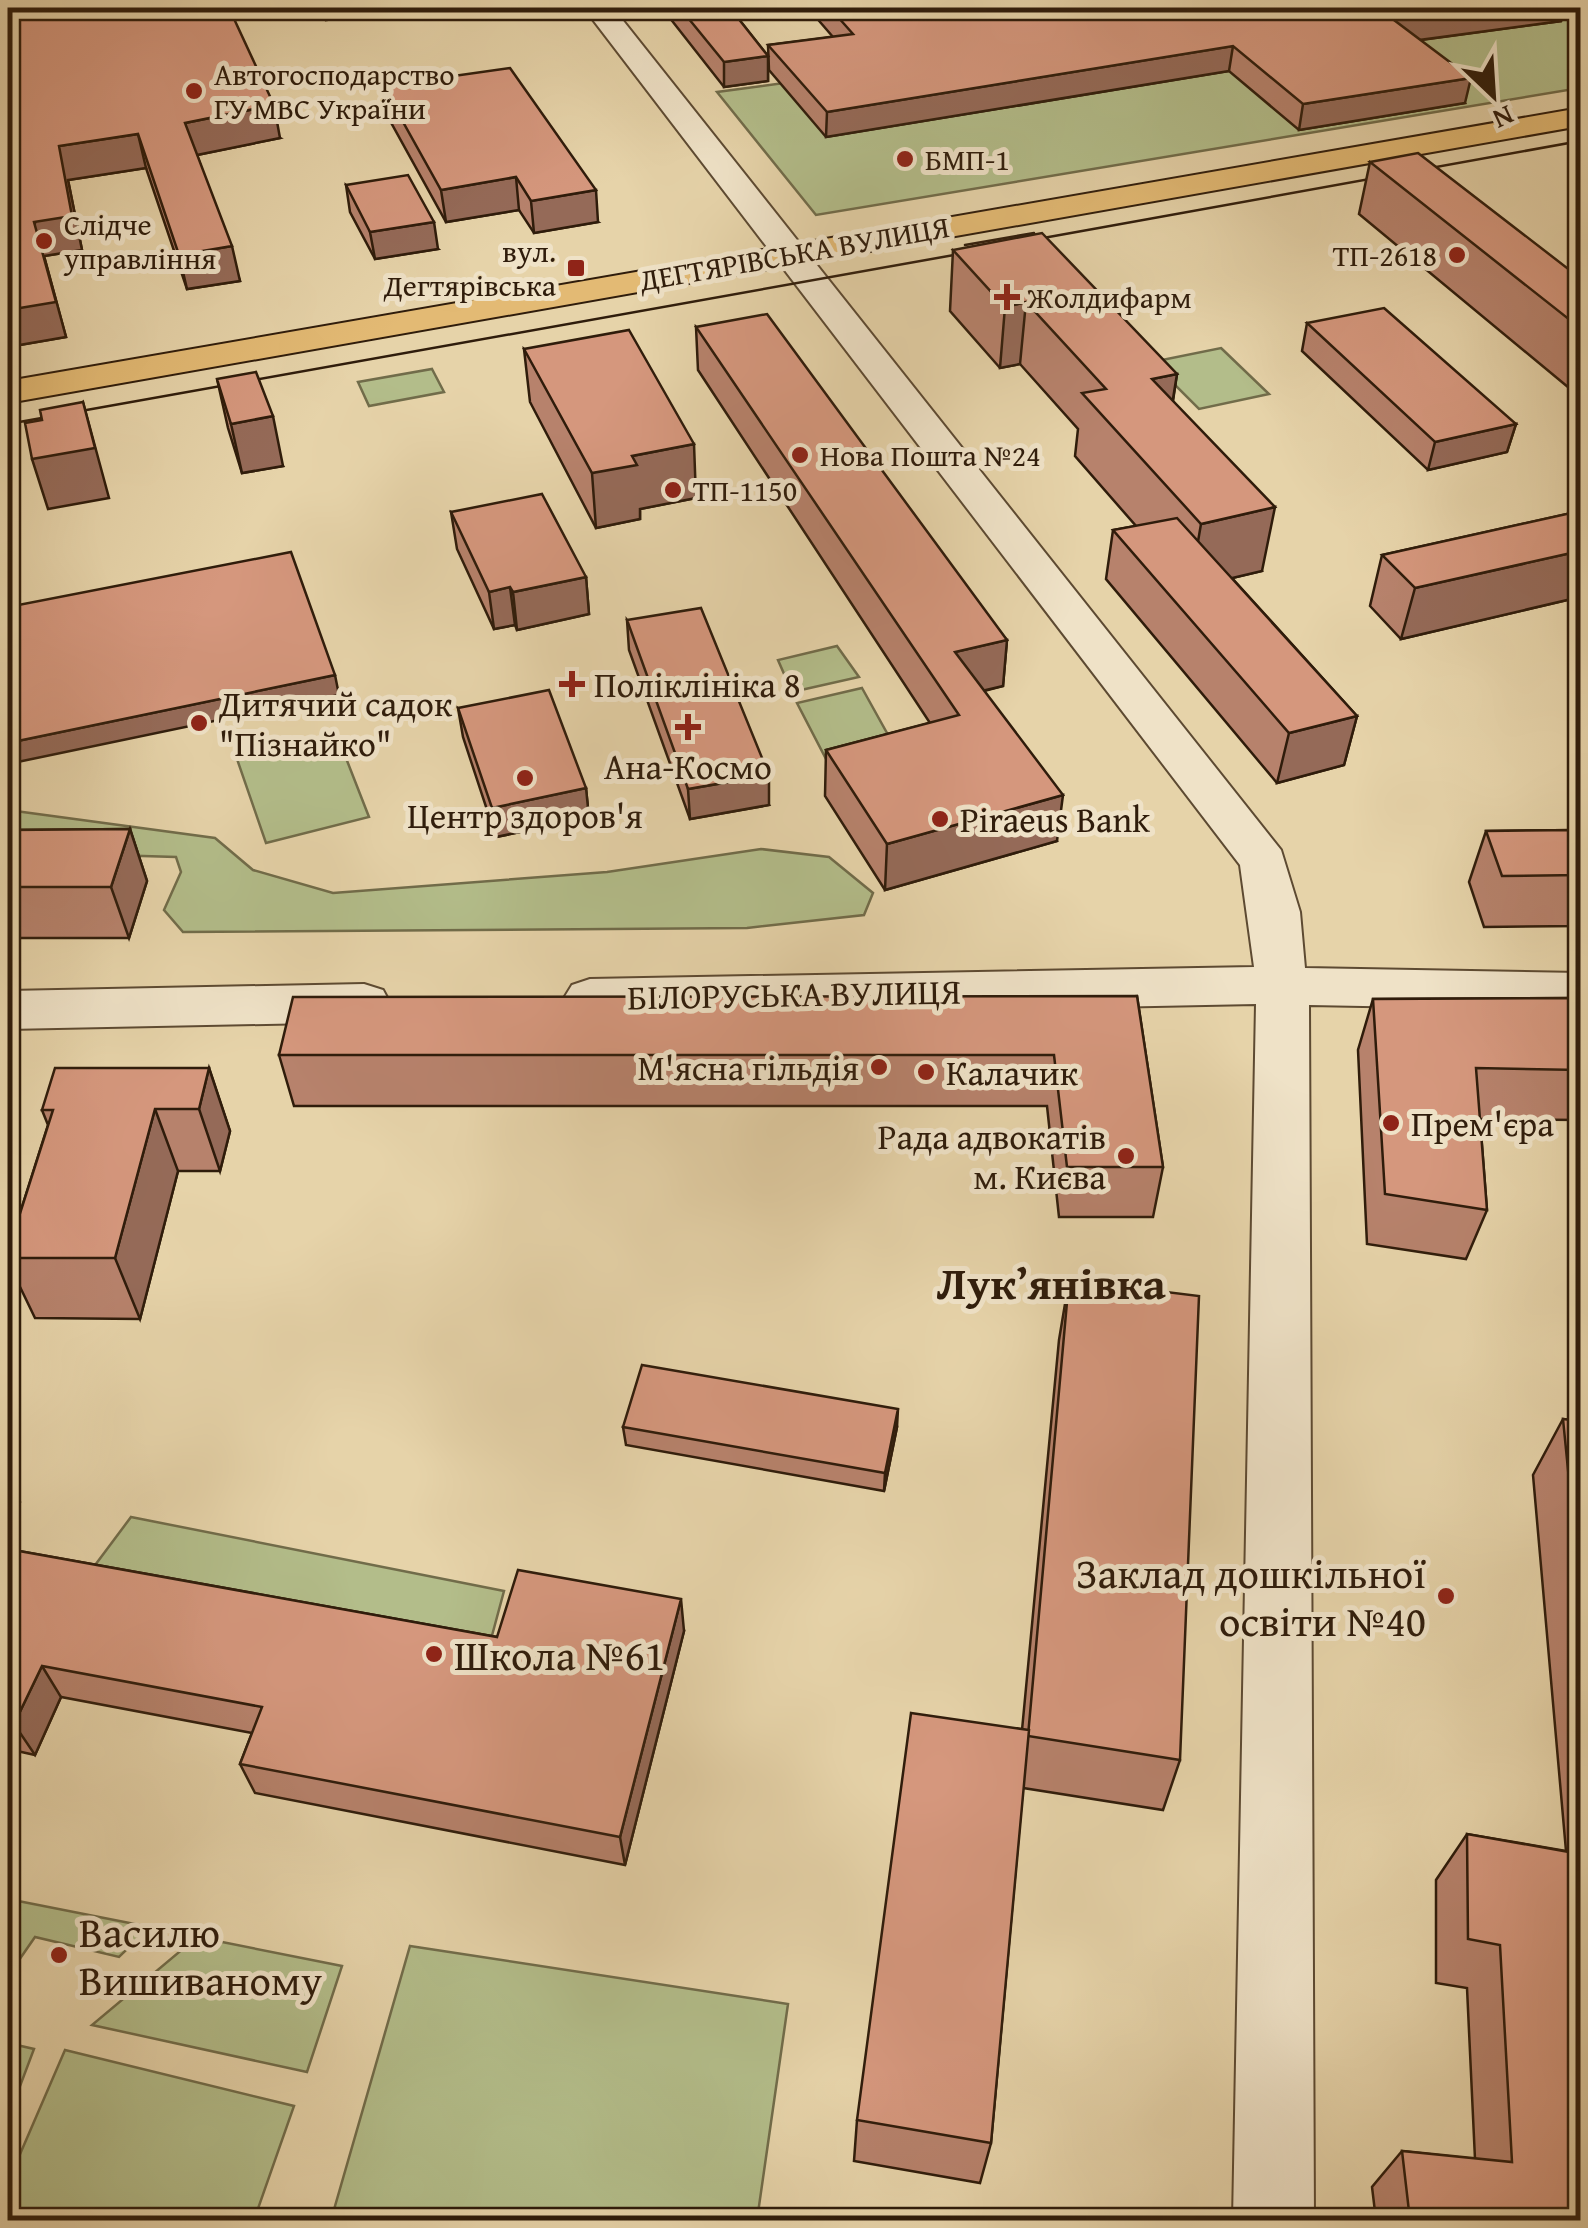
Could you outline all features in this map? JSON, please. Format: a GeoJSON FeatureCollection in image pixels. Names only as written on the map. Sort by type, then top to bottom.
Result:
{"type":"FeatureCollection","features":[{"type":"Feature","properties":{"kind":"main road","name":"ДЕГТЯРІВСЬКА ВУЛИЦЯ"},"geometry":{"type":"LineString","coordinates":[[8,392],[1580,117]]}},
{"type":"Feature","properties":{"kind":"street"},"geometry":{"type":"LineString","coordinates":[[598,8],[1264,862],[1275,912],[1284,1024],[1274,2220]]}},
{"type":"Feature","properties":{"kind":"street","name":"БІЛОРУСЬКА ВУЛИЦЯ"},"geometry":{"type":"LineString","coordinates":[[545,999],[1279,986],[1580,991]]}},
{"type":"Feature","properties":{"kind":"street"},"geometry":{"type":"LineString","coordinates":[[8,1010],[406,1002]]}},
{"type":"Feature","properties":{"kind":"green space"},"geometry":{"type":"Polygon","coordinates":[[[862,8],[1570,8],[1580,15],[1580,88],[816,215],[717,92],[865,72],[862,8]]]}},
{"type":"Feature","properties":{"kind":"green space"},"geometry":{"type":"Polygon","coordinates":[[[1221,348],[1269,394],[1199,409],[1152,362],[1221,348]]]}},
{"type":"Feature","properties":{"kind":"green space"},"geometry":{"type":"Polygon","coordinates":[[[432,369],[444,392],[369,406],[358,382],[432,369]]]}},
{"type":"Feature","properties":{"kind":"green space"},"geometry":{"type":"Polygon","coordinates":[[[837,646],[859,677],[792,692],[778,660],[837,646]]]}},
{"type":"Feature","properties":{"kind":"green space"},"geometry":{"type":"Polygon","coordinates":[[[862,688],[907,769],[840,786],[797,703],[862,688]]]}},
{"type":"Feature","properties":{"kind":"green space"},"geometry":{"type":"Polygon","coordinates":[[[337,735],[369,817],[266,843],[237,759],[337,735]]]}},
{"type":"Feature","properties":{"kind":"green space"},"geometry":{"type":"Polygon","coordinates":[[[8,810],[215,838],[253,870],[333,893],[607,872],[761,849],[829,857],[873,893],[864,915],[747,928],[183,932],[164,910],[181,872],[176,857],[8,852],[8,810]]]}},
{"type":"Feature","properties":{"kind":"green space"},"geometry":{"type":"Polygon","coordinates":[[[131,1517],[504,1591],[487,1654],[84,1580],[131,1517]]]}},
{"type":"Feature","properties":{"kind":"green space"},"geometry":{"type":"Polygon","coordinates":[[[8,1899],[150,1927],[119,1957],[35,1937],[8,1976],[8,1899]]]}},
{"type":"Feature","properties":{"kind":"green space"},"geometry":{"type":"Polygon","coordinates":[[[197,1937],[342,1966],[307,2072],[92,2025],[197,1937]]]}},
{"type":"Feature","properties":{"kind":"green space"},"geometry":{"type":"Polygon","coordinates":[[[410,1946],[788,2004],[757,2220],[331,2220],[410,1946]]]}},
{"type":"Feature","properties":{"kind":"green space"},"geometry":{"type":"Polygon","coordinates":[[[8,2043],[34,2049],[8,2118],[8,2043]]]}},
{"type":"Feature","properties":{"kind":"green space"},"geometry":{"type":"Polygon","coordinates":[[[65,2050],[294,2106],[254,2220],[37,2220],[8,2213],[8,2182],[65,2050]]]}},
{"type":"Feature","properties":{"kind":"building"},"geometry":{"type":"Polygon","coordinates":[[[8,8],[229,8],[274,105],[185,123],[232,246],[179,255],[138,134],[59,146],[72,216],[34,222],[56,302],[8,310],[8,8]]]}},
{"type":"Feature","properties":{"kind":"building"},"geometry":{"type":"Polygon","coordinates":[[[680,8],[730,8],[768,56],[724,62],[680,8]]]}},
{"type":"Feature","properties":{"kind":"building"},"geometry":{"type":"Polygon","coordinates":[[[830,8],[1486,8],[1394,20],[1471,78],[1303,104],[1233,46],[827,112],[768,45],[853,34],[830,8]]]}},
{"type":"Feature","properties":{"kind":"building"},"geometry":{"type":"Polygon","coordinates":[[[510,68],[596,190],[531,201],[516,177],[441,190],[383,86],[510,68]]]}},
{"type":"Feature","properties":{"kind":"building"},"geometry":{"type":"Polygon","coordinates":[[[1418,153],[1580,278],[1580,328],[1370,162],[1418,153]]]}},
{"type":"Feature","properties":{"kind":"building"},"geometry":{"type":"Polygon","coordinates":[[[408,175],[434,222],[370,232],[346,185],[408,175]]]}},
{"type":"Feature","properties":{"kind":"building"},"geometry":{"type":"Polygon","coordinates":[[[1042,233],[1177,374],[1152,379],[1275,507],[1201,524],[1082,393],[1106,389],[1026,302],[1005,307],[953,250],[1042,233]]]}},
{"type":"Feature","properties":{"kind":"building"},"geometry":{"type":"Polygon","coordinates":[[[1384,308],[1516,424],[1435,442],[1307,323],[1384,308]]]}},
{"type":"Feature","properties":{"kind":"building"},"geometry":{"type":"Polygon","coordinates":[[[767,314],[1007,640],[955,652],[1063,795],[887,844],[826,750],[959,715],[696,327],[767,314]]]}},
{"type":"Feature","properties":{"kind":"building"},"geometry":{"type":"Polygon","coordinates":[[[629,330],[694,444],[632,456],[637,465],[592,473],[524,349],[629,330]]]}},
{"type":"Feature","properties":{"kind":"building"},"geometry":{"type":"Polygon","coordinates":[[[256,372],[273,416],[231,424],[217,379],[256,372]]]}},
{"type":"Feature","properties":{"kind":"building"},"geometry":{"type":"Polygon","coordinates":[[[83,402],[95,448],[32,459],[25,423],[42,420],[40,410],[83,402]]]}},
{"type":"Feature","properties":{"kind":"building"},"geometry":{"type":"Polygon","coordinates":[[[542,494],[586,577],[513,592],[510,587],[489,592],[451,512],[542,494]]]}},
{"type":"Feature","properties":{"kind":"building"},"geometry":{"type":"Polygon","coordinates":[[[1580,511],[1580,551],[1415,588],[1382,555],[1580,511]]]}},
{"type":"Feature","properties":{"kind":"building"},"geometry":{"type":"Polygon","coordinates":[[[1177,518],[1357,716],[1289,733],[1113,530],[1177,518]]]}},
{"type":"Feature","properties":{"kind":"building"},"geometry":{"type":"Polygon","coordinates":[[[291,552],[335,675],[8,743],[8,607],[291,552]]]}},
{"type":"Feature","properties":{"kind":"building"},"geometry":{"type":"Polygon","coordinates":[[[701,608],[769,775],[688,789],[627,620],[701,608]]]}},
{"type":"Feature","properties":{"kind":"building","name":"Центр здоров'я"},"geometry":{"type":"Polygon","coordinates":[[[549,690],[586,788],[492,808],[458,708],[549,690]]]}},
{"type":"Feature","properties":{"kind":"building"},"geometry":{"type":"Polygon","coordinates":[[[130,829],[111,887],[8,887],[8,830],[130,829]]]}},
{"type":"Feature","properties":{"kind":"building"},"geometry":{"type":"Polygon","coordinates":[[[1580,830],[1580,875],[1502,876],[1486,831],[1580,830]]]}},
{"type":"Feature","properties":{"kind":"building"},"geometry":{"type":"Polygon","coordinates":[[[1137,996],[1163,1167],[1067,1167],[1054,1055],[279,1055],[293,997],[1137,996]]]}},
{"type":"Feature","properties":{"kind":"building"},"geometry":{"type":"Polygon","coordinates":[[[1580,998],[1580,1070],[1476,1068],[1487,1210],[1385,1194],[1373,999],[1580,998]]]}},
{"type":"Feature","properties":{"kind":"building"},"geometry":{"type":"Polygon","coordinates":[[[55,1068],[209,1068],[199,1109],[155,1109],[115,1258],[8,1258],[53,1110],[42,1110],[55,1068]]]}},
{"type":"Feature","properties":{"kind":"building"},"geometry":{"type":"Polygon","coordinates":[[[1069,1280],[1199,1296],[1180,1760],[1028,1736],[1069,1280]]]}},
{"type":"Feature","properties":{"kind":"building"},"geometry":{"type":"Polygon","coordinates":[[[642,1365],[898,1409],[885,1473],[623,1427],[642,1365]]]}},
{"type":"Feature","properties":{"kind":"building"},"geometry":{"type":"Polygon","coordinates":[[[1563,1419],[1580,1421],[1580,1591],[1563,1419]]]}},
{"type":"Feature","properties":{"kind":"building"},"geometry":{"type":"Polygon","coordinates":[[[8,1549],[497,1637],[518,1570],[681,1599],[620,1837],[240,1764],[262,1707],[42,1666],[14,1724],[8,1723],[8,1549]]]}},
{"type":"Feature","properties":{"kind":"building"},"geometry":{"type":"Polygon","coordinates":[[[911,1713],[1029,1730],[991,2143],[857,2120],[911,1713]]]}},
{"type":"Feature","properties":{"kind":"building"},"geometry":{"type":"Polygon","coordinates":[[[1467,1834],[1580,1854],[1580,2220],[1410,2220],[1402,2151],[1512,2162],[1500,1945],[1468,1939],[1467,1834]]]}},
{"type":"Feature","properties":{"kind":"tram line"},"geometry":{"type":"LineString","coordinates":[[1021,242],[1580,141]]}},
{"type":"Feature","properties":{"kind":"tram line"},"geometry":{"type":"LineString","coordinates":[[965,245],[1034,233]]}},
{"type":"Feature","properties":{"kind":"tram line"},"geometry":{"type":"LineString","coordinates":[[8,424],[982,250]]}},
{"type":"Feature","properties":{"kind":"place","name":"Автогосподарство ГУ МВС України"},"geometry":{"type":"Point","coordinates":[194,91]}},
{"type":"Feature","properties":{"kind":"place","name":"БМП-1"},"geometry":{"type":"Point","coordinates":[905,159]}},
{"type":"Feature","properties":{"kind":"place","name":"Слідче управління"},"geometry":{"type":"Point","coordinates":[44,241]}},
{"type":"Feature","properties":{"kind":"place","name":"ТП-2618"},"geometry":{"type":"Point","coordinates":[1457,255]}},
{"type":"Feature","properties":{"kind":"place","name":"вул. Дегтярівська"},"geometry":{"type":"Point","coordinates":[576,268]}},
{"type":"Feature","properties":{"kind":"place","name":"Жолдифарм"},"geometry":{"type":"Point","coordinates":[1007,297]}},
{"type":"Feature","properties":{"kind":"place","name":"Нова Пошта №24"},"geometry":{"type":"Point","coordinates":[800,455]}},
{"type":"Feature","properties":{"kind":"place","name":"ТП-1150"},"geometry":{"type":"Point","coordinates":[673,490]}},
{"type":"Feature","properties":{"kind":"place","name":"Поліклініка 8"},"geometry":{"type":"Point","coordinates":[572,684]}},
{"type":"Feature","properties":{"kind":"place","name":"Дитячий садок \"Пізнайко\""},"geometry":{"type":"Point","coordinates":[199,723]}},
{"type":"Feature","properties":{"kind":"place","name":"Ана-Космо"},"geometry":{"type":"Point","coordinates":[688,727]}},
{"type":"Feature","properties":{"kind":"place","name":"Центр здоров'я"},"geometry":{"type":"Point","coordinates":[525,778]}},
{"type":"Feature","properties":{"kind":"place","name":"Piraeus Bank"},"geometry":{"type":"Point","coordinates":[940,819]}},
{"type":"Feature","properties":{"kind":"place","name":"М'ясна гільдія"},"geometry":{"type":"Point","coordinates":[879,1067]}},
{"type":"Feature","properties":{"kind":"place","name":"Калачик"},"geometry":{"type":"Point","coordinates":[926,1072]}},
{"type":"Feature","properties":{"kind":"place","name":"Прем'єра"},"geometry":{"type":"Point","coordinates":[1391,1123]}},
{"type":"Feature","properties":{"kind":"place","name":"Рада адвокатів м. Києва"},"geometry":{"type":"Point","coordinates":[1126,1156]}},
{"type":"Feature","properties":{"kind":"place","name":"Заклад дошкільної освіти №40"},"geometry":{"type":"Point","coordinates":[1446,1596]}},
{"type":"Feature","properties":{"kind":"place","name":"Школа №61"},"geometry":{"type":"Point","coordinates":[434,1654]}},
{"type":"Feature","properties":{"kind":"place","name":"Василю Вишиваному"},"geometry":{"type":"Point","coordinates":[59,1955]}},
{"type":"Feature","properties":{"kind":"district","name":"Лукʼянівка"},"geometry":{"type":"Point","coordinates":[1051,1282]}}]}
